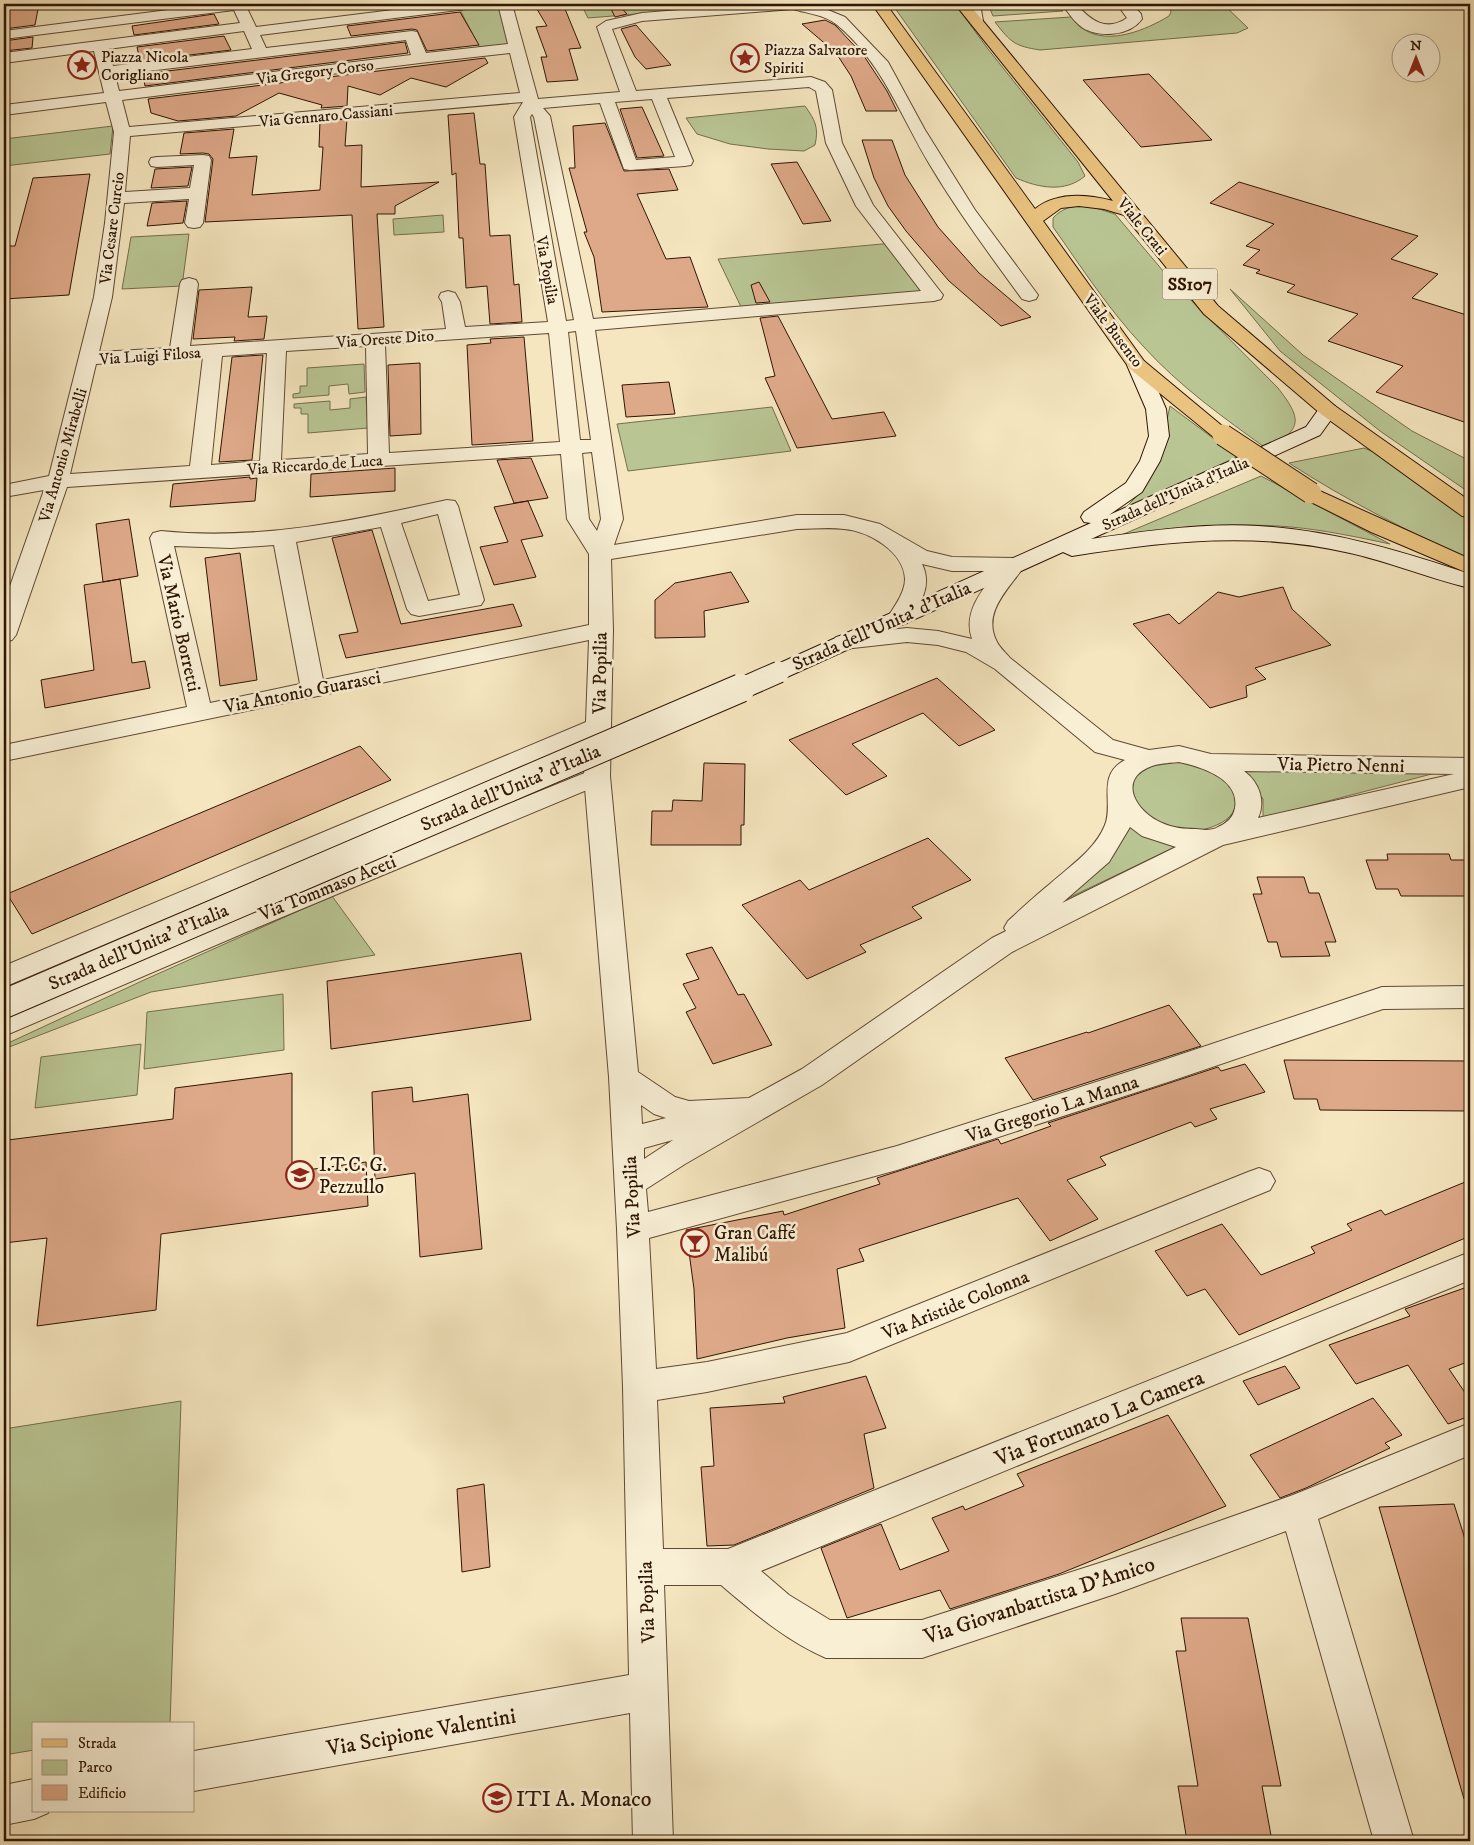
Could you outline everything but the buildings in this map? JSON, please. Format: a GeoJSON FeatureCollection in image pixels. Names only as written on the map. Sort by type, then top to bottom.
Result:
{"type":"FeatureCollection","features":[{"type":"Feature","properties":{"kind":"main road","name":"Viale Busento"},"geometry":{"type":"LineString","coordinates":[[879,4],[1137,365],[1223,435],[1311,493],[1379,527],[1470,567]]}},
{"type":"Feature","properties":{"kind":"main road","name":"Viale Crati"},"geometry":{"type":"LineString","coordinates":[[962,4],[975,13],[1099,173],[1211,310],[1328,410],[1470,511]]}},
{"type":"Feature","properties":{"kind":"main road"},"geometry":{"type":"LineString","coordinates":[[1052,191],[1070,190],[1084,185],[1099,173]]}},
{"type":"Feature","properties":{"kind":"main road"},"geometry":{"type":"LineString","coordinates":[[1008,185],[1032,189]]}},
{"type":"Feature","properties":{"kind":"main road"},"geometry":{"type":"LineString","coordinates":[[1033,220],[1041,211],[1050,206],[1072,200],[1102,202],[1130,211]]}},
{"type":"Feature","properties":{"kind":"street"},"geometry":{"type":"LineString","coordinates":[[4,23],[147,4]]}},
{"type":"Feature","properties":{"kind":"street"},"geometry":{"type":"LineString","coordinates":[[4,58],[474,4]]}},
{"type":"Feature","properties":{"kind":"street","name":"Via Popilia"},"geometry":{"type":"LineString","coordinates":[[505,4],[530,100],[542,116],[585,325],[612,519],[600,554],[597,776],[624,1077],[633,1229],[640,1387],[653,1841]]}},
{"type":"Feature","properties":{"kind":"street"},"geometry":{"type":"LineString","coordinates":[[1069,4],[1090,26],[1104,29],[1124,26],[1136,19],[1134,14],[1124,4]]}},
{"type":"Feature","properties":{"kind":"street"},"geometry":{"type":"LineString","coordinates":[[4,35],[239,5],[260,53]]}},
{"type":"Feature","properties":{"kind":"street"},"geometry":{"type":"LineString","coordinates":[[630,97],[604,28],[612,24],[642,17],[793,5],[818,11],[840,20],[883,65],[917,130],[967,212],[1029,295]]}},
{"type":"Feature","properties":{"kind":"street"},"geometry":{"type":"LineString","coordinates":[[107,71],[412,35],[420,58]]}},
{"type":"Feature","properties":{"kind":"street"},"geometry":{"type":"LineString","coordinates":[[4,110],[114,96],[100,46]]}},
{"type":"Feature","properties":{"kind":"street","name":"Via Gregory Corso"},"geometry":{"type":"LineString","coordinates":[[114,96],[420,58],[517,48]]}},
{"type":"Feature","properties":{"kind":"street","name":"Via Oreste Dito"},"geometry":{"type":"LineString","coordinates":[[213,351],[585,325],[934,295],[865,206],[834,143],[824,90],[819,85],[811,82],[658,95]]}},
{"type":"Feature","properties":{"kind":"street"},"geometry":{"type":"LineString","coordinates":[[530,100],[606,99],[658,95],[685,161],[630,165],[606,99]]}},
{"type":"Feature","properties":{"kind":"street","name":"Via Cesare Curcio"},"geometry":{"type":"LineString","coordinates":[[88,359],[103,297],[116,198],[122,132],[114,96]]}},
{"type":"Feature","properties":{"kind":"street","name":"Via Popilia"},"geometry":{"type":"LineString","coordinates":[[530,100],[522,117],[558,327],[578,519],[600,554]]}},
{"type":"Feature","properties":{"kind":"street","name":"Via Gennaro Cassiani"},"geometry":{"type":"LineString","coordinates":[[122,132],[530,100]]}},
{"type":"Feature","properties":{"kind":"street"},"geometry":{"type":"LineString","coordinates":[[157,162],[203,160],[194,223]]}},
{"type":"Feature","properties":{"kind":"street"},"geometry":{"type":"LineString","coordinates":[[116,198],[198,193]]}},
{"type":"Feature","properties":{"kind":"street"},"geometry":{"type":"LineString","coordinates":[[179,353],[189,284]]}},
{"type":"Feature","properties":{"kind":"street"},"geometry":{"type":"LineString","coordinates":[[448,297],[452,302],[456,333]]}},
{"type":"Feature","properties":{"kind":"street"},"geometry":{"type":"LineString","coordinates":[[375,339],[379,460]]}},
{"type":"Feature","properties":{"kind":"street"},"geometry":{"type":"LineString","coordinates":[[270,468],[277,346]]}},
{"type":"Feature","properties":{"kind":"street"},"geometry":{"type":"LineString","coordinates":[[200,472],[213,351]]}},
{"type":"Feature","properties":{"kind":"street","name":"Via Luigi Filosa"},"geometry":{"type":"LineString","coordinates":[[88,359],[213,351]]}},
{"type":"Feature","properties":{"kind":"street","name":"Via Antonio Mirabelli"},"geometry":{"type":"LineString","coordinates":[[4,635],[58,481],[88,359]]}},
{"type":"Feature","properties":{"kind":"street"},"geometry":{"type":"LineString","coordinates":[[1041,553],[1134,487],[1150,461],[1159,436],[1156,409],[1137,365]]}},
{"type":"Feature","properties":{"kind":"street","name":"Strada dell'Unità d'Italia"},"geometry":{"type":"LineString","coordinates":[[1014,565],[1313,431],[1328,410]]}},
{"type":"Feature","properties":{"kind":"street","name":"Via Riccardo de Luca"},"geometry":{"type":"LineString","coordinates":[[4,491],[58,481],[603,445]]}},
{"type":"Feature","properties":{"kind":"street","name":"Via Mario Borretti"},"geometry":{"type":"LineString","coordinates":[[200,711],[161,538],[204,542],[284,537],[389,519],[447,506],[473,600],[419,609],[389,519]]}},
{"type":"Feature","properties":{"kind":"street"},"geometry":{"type":"LineString","coordinates":[[600,554],[797,522],[844,522],[872,529],[918,556],[952,564],[1014,565]]}},
{"type":"Feature","properties":{"kind":"street"},"geometry":{"type":"LineString","coordinates":[[1041,553],[1170,536],[1227,532],[1290,536],[1359,547],[1470,581]]}},
{"type":"Feature","properties":{"kind":"street"},"geometry":{"type":"LineString","coordinates":[[284,537],[313,689]]}},
{"type":"Feature","properties":{"kind":"street"},"geometry":{"type":"LineString","coordinates":[[894,541],[912,562],[916,580],[915,592],[899,618]]}},
{"type":"Feature","properties":{"kind":"street"},"geometry":{"type":"LineString","coordinates":[[1002,664],[984,641],[980,622],[986,601],[1014,565]]}},
{"type":"Feature","properties":{"kind":"street","name":"Strada dell'Unita' d'Italia"},"geometry":{"type":"LineString","coordinates":[[4,1004],[779,672],[1014,565]]}},
{"type":"Feature","properties":{"kind":"street","name":"Via Antonio Guarasci"},"geometry":{"type":"LineString","coordinates":[[4,753],[200,711],[600,630]]}},
{"type":"Feature","properties":{"kind":"street"},"geometry":{"type":"LineString","coordinates":[[844,642],[907,635],[938,638],[974,647],[1002,664],[1104,746],[1148,758]]}},
{"type":"Feature","properties":{"kind":"street"},"geometry":{"type":"LineString","coordinates":[[4,977],[598,725]]}},
{"type":"Feature","properties":{"kind":"street"},"geometry":{"type":"LineString","coordinates":[[1104,746],[1127,811],[1140,824],[1159,834],[1180,839],[1221,836]]}},
{"type":"Feature","properties":{"kind":"street"},"geometry":{"type":"LineString","coordinates":[[630,1184],[674,1156],[812,1078],[1002,945],[1238,827],[1247,814],[1248,800],[1243,785],[1230,772],[1212,762],[1179,754],[1148,758],[1135,764],[1125,772],[1120,790],[1119,824],[1100,855],[1041,906],[1002,945]]}},
{"type":"Feature","properties":{"kind":"street","name":"Via Pietro Nenni"},"geometry":{"type":"LineString","coordinates":[[1212,762],[1470,766]]}},
{"type":"Feature","properties":{"kind":"street","name":"Via Tommaso Aceti"},"geometry":{"type":"LineString","coordinates":[[4,1025],[234,926],[597,776]]}},
{"type":"Feature","properties":{"kind":"street","name":"Via Pietro Nenni"},"geometry":{"type":"LineString","coordinates":[[1221,836],[1470,779]]}},
{"type":"Feature","properties":{"kind":"street","name":"Via Gregorio La Manna"},"geometry":{"type":"LineString","coordinates":[[633,1229],[896,1158],[1158,1074],[1382,998],[1470,997]]}},
{"type":"Feature","properties":{"kind":"street"},"geometry":{"type":"LineString","coordinates":[[624,1077],[665,1106],[689,1112],[754,1110]]}},
{"type":"Feature","properties":{"kind":"street"},"geometry":{"type":"LineString","coordinates":[[628,1139],[754,1110]]}},
{"type":"Feature","properties":{"kind":"street","name":"Via Aristide Colonna"},"geometry":{"type":"LineString","coordinates":[[640,1387],[707,1377],[849,1348],[1259,1181]]}},
{"type":"Feature","properties":{"kind":"street","name":"Via Fortunato La Camera"},"geometry":{"type":"LineString","coordinates":[[728,1567],[1470,1266]]}},
{"type":"Feature","properties":{"kind":"street","name":"Via Giovanbattista D'Amico"},"geometry":{"type":"LineString","coordinates":[[728,1567],[776,1608],[826,1640],[922,1639],[1115,1576],[1298,1510],[1470,1439]]}},
{"type":"Feature","properties":{"kind":"street"},"geometry":{"type":"LineString","coordinates":[[1298,1510],[1394,1841]]}},
{"type":"Feature","properties":{"kind":"street"},"geometry":{"type":"LineString","coordinates":[[645,1567],[728,1567]]}},
{"type":"Feature","properties":{"kind":"street","name":"Via Scipione Valentini"},"geometry":{"type":"LineString","coordinates":[[195,1771],[648,1691]]}},
{"type":"Feature","properties":{"kind":"street"},"geometry":{"type":"LineString","coordinates":[[4,1805],[32,1800]]}},
{"type":"Feature","properties":{"kind":"green space"},"geometry":{"type":"Polygon","coordinates":[[[457,4],[505,4],[517,48],[480,48],[457,4]]]}},
{"type":"Feature","properties":{"kind":"green space"},"geometry":{"type":"Polygon","coordinates":[[[581,4],[761,4],[588,18],[581,4]]]}},
{"type":"Feature","properties":{"kind":"green space"},"geometry":{"type":"Polygon","coordinates":[[[892,4],[955,4],[988,49],[1078,162],[1085,176],[1069,185],[1060,187],[1043,186],[1016,178],[892,4]]]}},
{"type":"Feature","properties":{"kind":"green space"},"geometry":{"type":"Polygon","coordinates":[[[988,4],[1057,4],[1063,11],[993,16],[988,4]]]}},
{"type":"Feature","properties":{"kind":"green space"},"geometry":{"type":"Polygon","coordinates":[[[1169,4],[1223,4],[1248,28],[1237,33],[1040,50],[1025,47],[1014,42],[1005,35],[995,22],[1071,17],[1085,30],[1105,36],[1116,36],[1139,31],[1169,16],[1171,12],[1169,4]]]}},
{"type":"Feature","properties":{"kind":"green space"},"geometry":{"type":"Polygon","coordinates":[[[805,106],[814,120],[817,133],[815,145],[804,151],[730,144],[697,134],[686,118],[805,106]]]}},
{"type":"Feature","properties":{"kind":"green space"},"geometry":{"type":"Polygon","coordinates":[[[113,126],[110,154],[4,166],[4,139],[113,126]]]}},
{"type":"Feature","properties":{"kind":"green space"},"geometry":{"type":"Polygon","coordinates":[[[1086,205],[1115,214],[1169,278],[1278,388],[1295,416],[1293,429],[1279,442],[1267,449],[1218,413],[1157,361],[1119,318],[1053,227],[1053,218],[1060,212],[1072,207],[1086,205]]]}},
{"type":"Feature","properties":{"kind":"green space"},"geometry":{"type":"Polygon","coordinates":[[[443,215],[444,232],[394,235],[393,219],[443,215]]]}},
{"type":"Feature","properties":{"kind":"green space"},"geometry":{"type":"Polygon","coordinates":[[[189,234],[182,286],[122,289],[131,237],[189,234]]]}},
{"type":"Feature","properties":{"kind":"green space"},"geometry":{"type":"Polygon","coordinates":[[[893,243],[934,295],[743,311],[718,259],[893,243]]]}},
{"type":"Feature","properties":{"kind":"green space"},"geometry":{"type":"Polygon","coordinates":[[[1230,289],[1303,355],[1412,431],[1470,461],[1470,493],[1380,431],[1280,351],[1230,289]]]}},
{"type":"Feature","properties":{"kind":"green space"},"geometry":{"type":"Polygon","coordinates":[[[364,364],[365,392],[349,394],[348,384],[329,386],[329,395],[293,398],[293,394],[300,393],[300,386],[307,386],[307,368],[364,364]]]}},
{"type":"Feature","properties":{"kind":"green space"},"geometry":{"type":"Polygon","coordinates":[[[366,397],[368,428],[308,433],[308,414],[301,414],[301,408],[294,408],[294,404],[330,401],[330,410],[350,408],[350,399],[366,397]]]}},
{"type":"Feature","properties":{"kind":"green space"},"geometry":{"type":"Polygon","coordinates":[[[1170,406],[1241,459],[1124,509],[1144,489],[1157,465],[1170,406]]]}},
{"type":"Feature","properties":{"kind":"green space"},"geometry":{"type":"Polygon","coordinates":[[[772,407],[791,451],[628,471],[617,424],[772,407]]]}},
{"type":"Feature","properties":{"kind":"green space"},"geometry":{"type":"Polygon","coordinates":[[[1364,448],[1381,455],[1470,521],[1470,560],[1378,515],[1289,463],[1364,448]]]}},
{"type":"Feature","properties":{"kind":"green space"},"geometry":{"type":"Polygon","coordinates":[[[1261,476],[1390,544],[1316,530],[1248,525],[1205,527],[1119,536],[1261,476]]]}},
{"type":"Feature","properties":{"kind":"green space"},"geometry":{"type":"Polygon","coordinates":[[[1169,761],[1199,764],[1224,780],[1235,797],[1235,806],[1232,814],[1223,822],[1209,828],[1190,831],[1170,827],[1152,819],[1139,808],[1132,795],[1133,781],[1145,770],[1169,761]]]}},
{"type":"Feature","properties":{"kind":"green space"},"geometry":{"type":"Polygon","coordinates":[[[1242,770],[1447,770],[1263,818],[1263,799],[1242,770]]]}},
{"type":"Feature","properties":{"kind":"green space"},"geometry":{"type":"Polygon","coordinates":[[[1131,826],[1177,846],[1060,902],[1112,858],[1131,826]]]}},
{"type":"Feature","properties":{"kind":"green space"},"geometry":{"type":"Polygon","coordinates":[[[332,896],[375,955],[151,992],[4,1049],[4,1045],[332,896]]]}},
{"type":"Feature","properties":{"kind":"green space"},"geometry":{"type":"Polygon","coordinates":[[[283,994],[284,1050],[144,1069],[147,1012],[283,994]]]}},
{"type":"Feature","properties":{"kind":"green space"},"geometry":{"type":"Polygon","coordinates":[[[141,1044],[137,1095],[35,1108],[41,1057],[141,1044]]]}},
{"type":"Feature","properties":{"kind":"green space"},"geometry":{"type":"Polygon","coordinates":[[[181,1401],[170,1722],[32,1722],[32,1750],[4,1755],[4,1429],[181,1401]]]}},
{"type":"Feature","properties":{"kind":"railway"},"geometry":{"type":"LineString","coordinates":[[1463,4],[1470,9]]}},
{"type":"Feature","properties":{"kind":"place","name":"Piazza Salvatore Spiriti"},"geometry":{"type":"Point","coordinates":[745,58]}},
{"type":"Feature","properties":{"kind":"place","name":"Piazza Nicola Corigliano"},"geometry":{"type":"Point","coordinates":[82,65]}},
{"type":"Feature","properties":{"kind":"place","name":"I.T.C. G. Pezzullo"},"geometry":{"type":"Point","coordinates":[300,1175]}},
{"type":"Feature","properties":{"kind":"place","name":"Gran Caffé Malibú"},"geometry":{"type":"Point","coordinates":[695,1243]}},
{"type":"Feature","properties":{"kind":"place","name":"ITI A. Monaco"},"geometry":{"type":"Point","coordinates":[497,1798]}}]}
